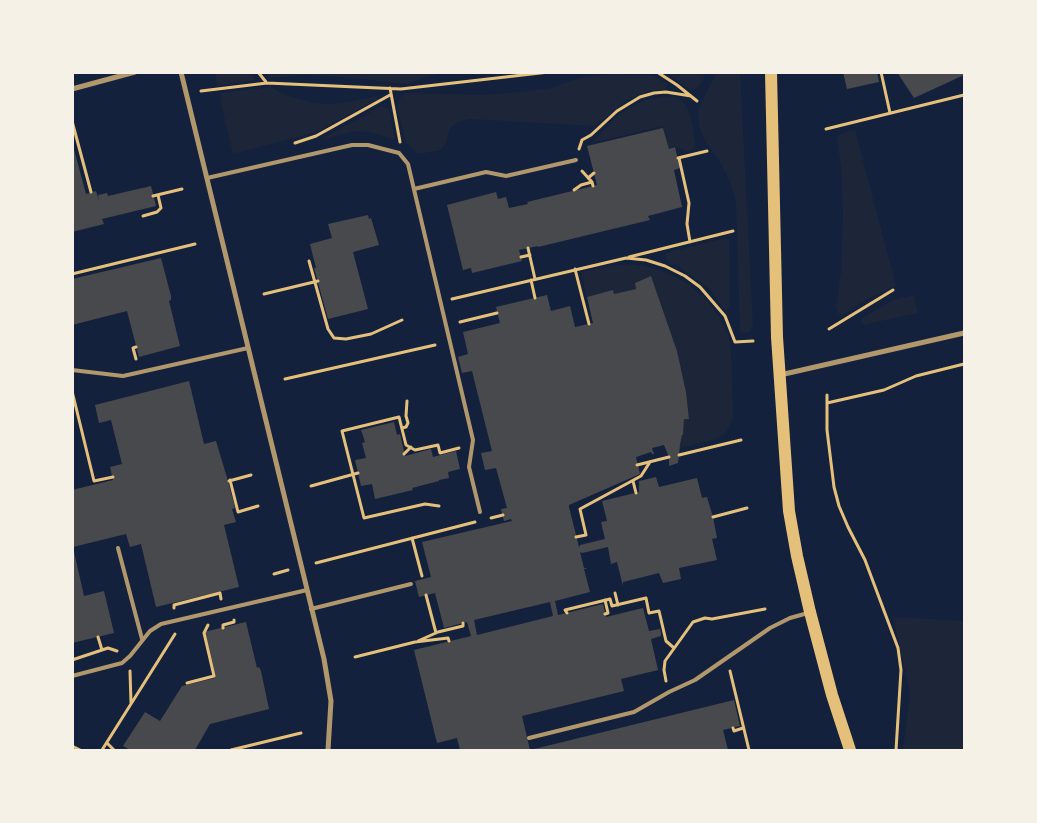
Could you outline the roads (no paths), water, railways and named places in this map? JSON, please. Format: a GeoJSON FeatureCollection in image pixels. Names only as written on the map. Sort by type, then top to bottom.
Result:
{"type":"FeatureCollection","features":[{"type":"Feature","properties":{"kind":"main road"},"geometry":{"type":"LineString","coordinates":[[771,72],[780,375],[790,511],[797,556],[810,612],[832,695],[850,750]]}},
{"type":"Feature","properties":{"kind":"street"},"geometry":{"type":"LineString","coordinates":[[72,89],[135,72]]}},
{"type":"Feature","properties":{"kind":"street"},"geometry":{"type":"LineString","coordinates":[[181,72],[324,659],[331,701],[328,750]]}},
{"type":"Feature","properties":{"kind":"street"},"geometry":{"type":"LineString","coordinates":[[780,375],[964,333]]}},
{"type":"Feature","properties":{"kind":"lane"},"geometry":{"type":"LineString","coordinates":[[207,178],[352,145],[368,145],[398,153],[408,164],[473,440],[469,467],[480,512]]}},
{"type":"Feature","properties":{"kind":"lane"},"geometry":{"type":"LineString","coordinates":[[414,189],[486,172],[506,176],[576,160]]}},
{"type":"Feature","properties":{"kind":"lane"},"geometry":{"type":"LineString","coordinates":[[72,370],[123,376],[248,348]]}},
{"type":"Feature","properties":{"kind":"lane"},"geometry":{"type":"LineString","coordinates":[[118,548],[142,639]]}},
{"type":"Feature","properties":{"kind":"lane"},"geometry":{"type":"LineString","coordinates":[[311,610],[411,584]]}},
{"type":"Feature","properties":{"kind":"lane"},"geometry":{"type":"LineString","coordinates":[[72,676],[122,663],[150,631],[161,624],[307,590]]}},
{"type":"Feature","properties":{"kind":"lane"},"geometry":{"type":"LineString","coordinates":[[529,738],[634,712],[695,680],[770,628],[790,618],[810,612]]}}]}
